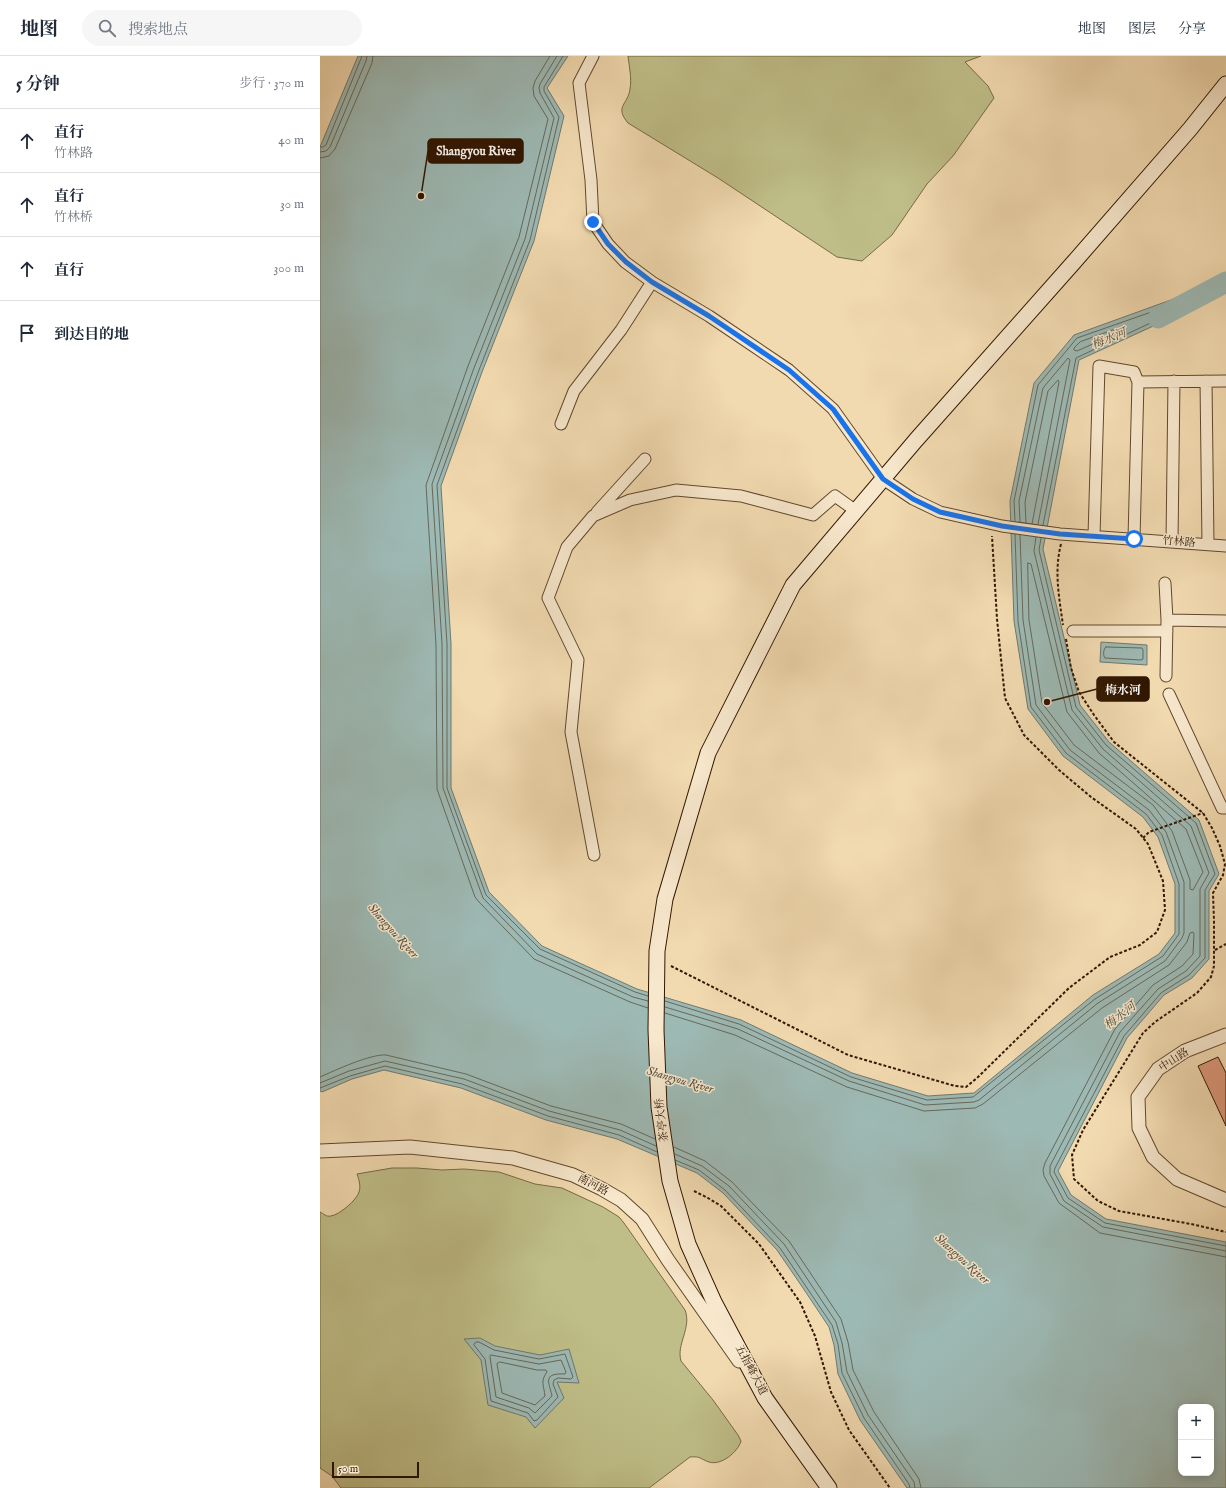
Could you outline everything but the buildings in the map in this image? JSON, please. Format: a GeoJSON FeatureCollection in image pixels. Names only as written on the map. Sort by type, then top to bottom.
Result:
{"type":"FeatureCollection","features":[{"type":"Feature","properties":{"kind":"main road","name":"茶亭大桥"},"geometry":{"type":"LineString","coordinates":[[688,1244],[670,1181],[659,1107],[656,1030],[657,951],[665,899],[708,753],[793,585],[883,479],[1190,129],[1226,84]]}},
{"type":"Feature","properties":{"kind":"main road","name":"五指峰大道"},"geometry":{"type":"LineString","coordinates":[[688,1244],[714,1302],[765,1398],[829,1488]]}},
{"type":"Feature","properties":{"kind":"street"},"geometry":{"type":"LineString","coordinates":[[593,56],[579,83],[591,180],[593,222],[608,244],[626,262],[652,282],[709,316],[789,370],[833,409],[883,479]]}},
{"type":"Feature","properties":{"kind":"street"},"geometry":{"type":"LineString","coordinates":[[561,424],[574,391],[622,330],[652,282]]}},
{"type":"Feature","properties":{"kind":"street"},"geometry":{"type":"LineString","coordinates":[[1094,536],[1099,366],[1134,372],[1138,382],[1134,539]]}},
{"type":"Feature","properties":{"kind":"street"},"geometry":{"type":"LineString","coordinates":[[1138,382],[1226,380]]}},
{"type":"Feature","properties":{"kind":"street"},"geometry":{"type":"LineString","coordinates":[[1172,542],[1174,381]]}},
{"type":"Feature","properties":{"kind":"street"},"geometry":{"type":"LineString","coordinates":[[1206,381],[1208,544]]}},
{"type":"Feature","properties":{"kind":"street"},"geometry":{"type":"LineString","coordinates":[[594,854],[572,732],[578,660],[548,598],[567,547],[645,459]]}},
{"type":"Feature","properties":{"kind":"street","name":"竹林路"},"geometry":{"type":"LineString","coordinates":[[883,479],[913,499],[940,512],[997,525],[1062,534],[1226,546]]}},
{"type":"Feature","properties":{"kind":"street"},"geometry":{"type":"LineString","coordinates":[[593,516],[630,500],[676,490],[741,496],[813,515],[835,496],[856,511]]}},
{"type":"Feature","properties":{"kind":"street"},"geometry":{"type":"LineString","coordinates":[[1165,583],[1167,626],[1166,676]]}},
{"type":"Feature","properties":{"kind":"street"},"geometry":{"type":"LineString","coordinates":[[1067,631],[1167,626],[1226,621]]}},
{"type":"Feature","properties":{"kind":"street"},"geometry":{"type":"LineString","coordinates":[[1169,694],[1222,808],[1226,808]]}},
{"type":"Feature","properties":{"kind":"street","name":"中山路"},"geometry":{"type":"LineString","coordinates":[[1226,1035],[1185,1050],[1163,1065],[1158,1069],[1138,1097],[1139,1128],[1153,1158],[1177,1179],[1226,1200]]}},
{"type":"Feature","properties":{"kind":"street","name":"南河路"},"geometry":{"type":"LineString","coordinates":[[320,1151],[410,1147],[513,1158],[573,1175],[602,1189],[621,1200],[642,1219],[668,1260],[765,1398]]}},
{"type":"Feature","properties":{"kind":"path"},"geometry":{"type":"LineString","coordinates":[[671,966],[848,1056],[955,1086],[966,1087],[1069,988],[1110,957],[1140,944],[1157,932],[1165,910],[1163,881],[1148,844],[1136,829],[1091,797],[1059,770],[1024,735],[1005,698],[997,619],[997,525]]}},
{"type":"Feature","properties":{"kind":"path"},"geometry":{"type":"LineString","coordinates":[[1062,534],[1057,558],[1056,575],[1067,631],[1071,668],[1079,692],[1114,742],[1203,813],[1220,846],[1225,864],[1223,875],[1213,893],[1214,966],[1211,977],[1197,993],[1155,1022],[1143,1033],[1083,1130],[1072,1156],[1074,1179],[1098,1201],[1119,1211],[1226,1232]]}},
{"type":"Feature","properties":{"kind":"path"},"geometry":{"type":"LineString","coordinates":[[1143,838],[1149,832],[1203,813]]}},
{"type":"Feature","properties":{"kind":"path"},"geometry":{"type":"LineString","coordinates":[[1214,950],[1226,944]]}},
{"type":"Feature","properties":{"kind":"path"},"geometry":{"type":"LineString","coordinates":[[694,1191],[721,1206],[759,1244],[800,1302],[815,1336],[830,1392],[849,1430],[890,1488]]}},
{"type":"Feature","properties":{"kind":"shaded area"},"geometry":{"type":"Polygon","coordinates":[[[628,56],[981,56],[965,62],[988,86],[994,98],[953,156],[927,184],[892,235],[862,261],[837,257],[718,178],[628,123],[622,113],[622,109],[629,94],[631,85],[628,56]]]}},
{"type":"Feature","properties":{"kind":"shaded area"},"geometry":{"type":"Polygon","coordinates":[[[392,1168],[442,1170],[464,1169],[499,1172],[535,1184],[562,1188],[603,1207],[619,1217],[685,1310],[687,1323],[680,1348],[681,1361],[713,1400],[738,1435],[741,1441],[733,1454],[724,1460],[714,1463],[698,1457],[690,1457],[649,1488],[341,1488],[332,1476],[320,1468],[320,1212],[331,1216],[343,1210],[351,1203],[358,1195],[360,1190],[360,1183],[357,1174],[392,1168]]]}},
{"type":"Feature","properties":{"kind":"water"},"geometry":{"type":"Polygon","coordinates":[[[358,56],[568,56],[547,88],[564,116],[534,241],[482,372],[441,486],[451,644],[451,788],[489,892],[542,946],[637,989],[741,1020],[852,1073],[928,1096],[974,1093],[1093,995],[1159,954],[1175,933],[1175,884],[1158,837],[1143,817],[1063,756],[1028,709],[1014,621],[1010,501],[1034,383],[1074,335],[1179,297],[1184,312],[1079,360],[1043,549],[1080,705],[1109,742],[1199,820],[1219,874],[1209,891],[1209,959],[1192,978],[1164,995],[1127,1038],[1058,1171],[1071,1195],[1106,1219],[1226,1242],[1226,1488],[907,1488],[860,1420],[838,1374],[834,1345],[829,1327],[803,1288],[777,1250],[723,1193],[697,1173],[617,1139],[546,1120],[461,1088],[384,1070],[352,1079],[322,1092],[320,1091],[320,147],[358,56]]]}},
{"type":"Feature","properties":{"kind":"water"},"geometry":{"type":"Polygon","coordinates":[[[1101,642],[1147,645],[1147,665],[1100,662],[1101,642]]]}},
{"type":"Feature","properties":{"kind":"water"},"geometry":{"type":"Polygon","coordinates":[[[480,1338],[495,1346],[540,1355],[569,1349],[579,1383],[557,1382],[564,1398],[535,1428],[526,1417],[488,1405],[481,1360],[464,1339],[480,1338]]]}},
{"type":"Feature","properties":{"kind":"waterway","name":"梅水河"},"geometry":{"type":"LineString","coordinates":[[1158,318],[1226,282]]}},
{"type":"Feature","properties":{"kind":"place","name":"Shangyou River"},"geometry":{"type":"Point","coordinates":[421,196]}},
{"type":"Feature","properties":{"kind":"place","name":"梅水河"},"geometry":{"type":"Point","coordinates":[1047,702]}},
{"type":"Feature","properties":{"kind":"route"},"geometry":{"type":"LineString","coordinates":[[593,222],[608,244],[626,262],[652,282],[709,316],[789,370],[833,409],[883,479],[913,499],[940,512],[1002,526],[1060,534],[1134,539]]}}]}
